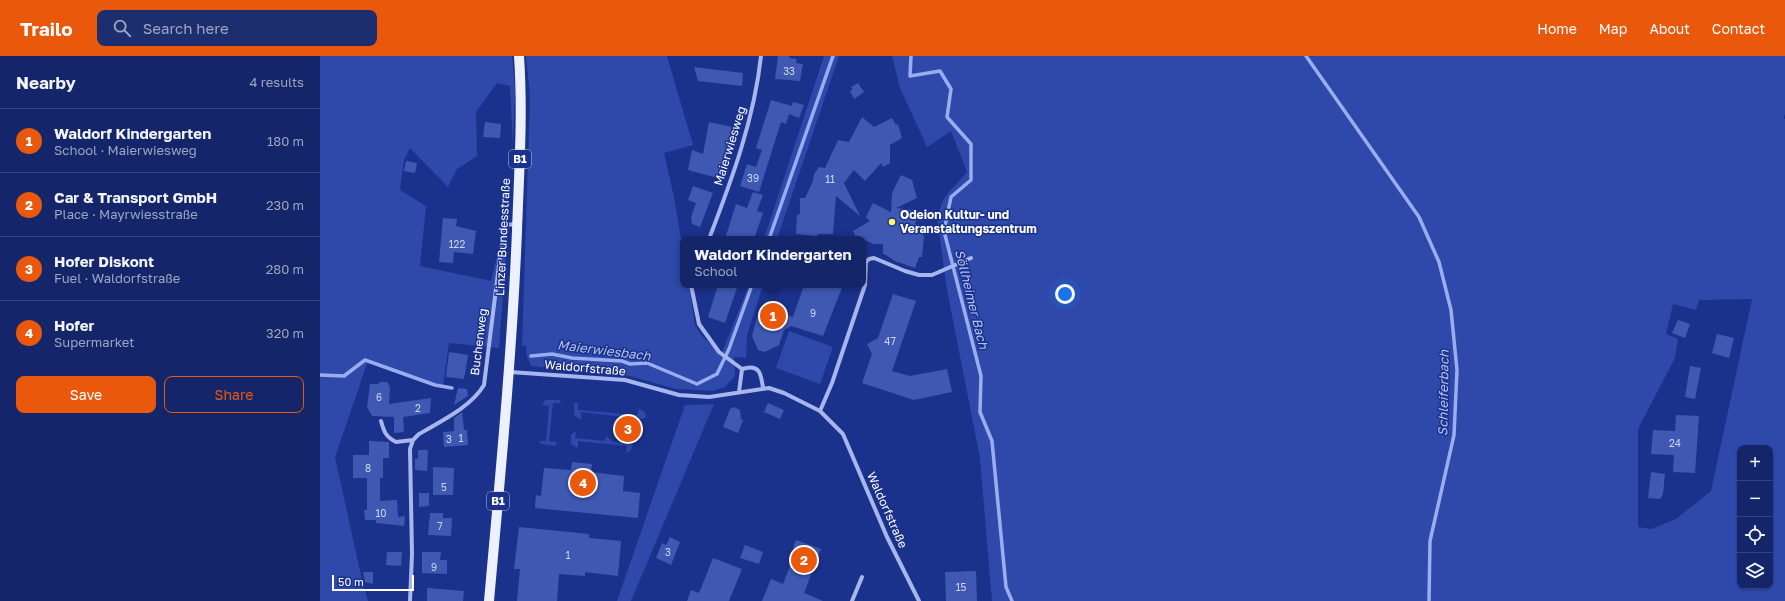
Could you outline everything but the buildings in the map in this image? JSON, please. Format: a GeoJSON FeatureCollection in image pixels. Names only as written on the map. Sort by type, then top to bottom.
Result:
{"type":"FeatureCollection","features":[{"type":"Feature","properties":{"kind":"main road","name":"Linzer Bundesstraße"},"geometry":{"type":"LineString","coordinates":[[509,372],[517,224],[521,104],[519,56]]}},
{"type":"Feature","properties":{"kind":"main road","name":"B1"},"geometry":{"type":"LineString","coordinates":[[489,601],[509,372]]}},
{"type":"Feature","properties":{"kind":"street","name":"Maierwiesweg"},"geometry":{"type":"LineString","coordinates":[[710,236],[742,150],[756,93],[761,56]]}},
{"type":"Feature","properties":{"kind":"street","name":"Buchenweg"},"geometry":{"type":"LineString","coordinates":[[413,440],[419,434],[468,403],[479,394],[484,385],[504,225],[517,224]]}},
{"type":"Feature","properties":{"kind":"street"},"geometry":{"type":"LineString","coordinates":[[866,262],[869,259],[874,258],[919,275],[932,275],[971,258]]}},
{"type":"Feature","properties":{"kind":"street"},"geometry":{"type":"LineString","coordinates":[[693,288],[699,324],[719,352],[732,360],[742,369]]}},
{"type":"Feature","properties":{"kind":"street"},"geometry":{"type":"LineString","coordinates":[[820,412],[832,383],[864,288]]}},
{"type":"Feature","properties":{"kind":"street"},"geometry":{"type":"LineString","coordinates":[[742,369],[750,366],[757,368],[761,375],[763,388]]}},
{"type":"Feature","properties":{"kind":"street"},"geometry":{"type":"LineString","coordinates":[[739,392],[742,369]]}},
{"type":"Feature","properties":{"kind":"street","name":"Waldorfstraße"},"geometry":{"type":"LineString","coordinates":[[509,372],[625,380],[679,395],[709,397],[763,388],[784,393],[820,412],[843,434],[887,536],[919,601]]}},
{"type":"Feature","properties":{"kind":"street"},"geometry":{"type":"LineString","coordinates":[[381,421],[383,431],[387,437],[396,442],[413,440],[410,449],[412,554],[410,601]]}},
{"type":"Feature","properties":{"kind":"street"},"geometry":{"type":"LineString","coordinates":[[852,601],[862,577]]}},
{"type":"Feature","properties":{"kind":"shaded area"},"geometry":{"type":"Polygon","coordinates":[[[320,56],[512,56],[515,87],[513,147],[510,86],[497,83],[476,112],[477,156],[457,169],[448,187],[410,148],[404,160],[400,190],[426,206],[420,266],[491,281],[501,240],[506,255],[499,348],[449,343],[443,386],[368,361],[335,457],[368,601],[320,601],[320,56]]]}},
{"type":"Feature","properties":{"kind":"shaded area"},"geometry":{"type":"Polygon","coordinates":[[[526,56],[667,56],[693,145],[664,153],[674,197],[680,236],[680,288],[689,288],[695,325],[701,335],[721,355],[748,288],[762,288],[747,335],[746,358],[734,357],[735,376],[725,387],[712,391],[676,389],[630,376],[531,366],[527,356],[526,346],[522,346],[530,97],[526,56]]]}},
{"type":"Feature","properties":{"kind":"shaded area"},"geometry":{"type":"Polygon","coordinates":[[[824,56],[839,56],[778,236],[765,236],[824,56]]]}},
{"type":"Feature","properties":{"kind":"shaded area"},"geometry":{"type":"Polygon","coordinates":[[[892,56],[1785,56],[1785,114],[1783,119],[1785,119],[1785,601],[992,601],[980,458],[947,290],[937,217],[944,198],[967,172],[951,131],[927,147],[900,88],[892,56]],[[1752,299],[1699,300],[1696,310],[1673,304],[1666,334],[1678,339],[1675,358],[1638,429],[1638,527],[1651,529],[1676,519],[1711,491],[1752,299]]]}},
{"type":"Feature","properties":{"kind":"shaded area"},"geometry":{"type":"Polygon","coordinates":[[[789,331],[833,347],[820,384],[776,368],[789,331]]]}},
{"type":"Feature","properties":{"kind":"shaded area"},"geometry":{"type":"Polygon","coordinates":[[[545,400],[560,400],[561,403],[553,403],[549,441],[557,442],[555,446],[541,444],[539,441],[546,441],[549,406],[542,405],[545,400]]]}},
{"type":"Feature","properties":{"kind":"shaded area"},"geometry":{"type":"Polygon","coordinates":[[[574,403],[578,403],[578,410],[637,415],[639,409],[645,412],[646,417],[642,419],[581,412],[581,420],[574,415],[574,403]]]}},
{"type":"Feature","properties":{"kind":"shaded area"},"geometry":{"type":"Polygon","coordinates":[[[714,404],[631,601],[617,601],[685,405],[714,404]]]}},
{"type":"Feature","properties":{"kind":"shaded area"},"geometry":{"type":"Polygon","coordinates":[[[576,431],[575,438],[605,441],[606,436],[613,442],[633,444],[631,450],[626,453],[627,446],[578,441],[578,448],[571,444],[571,435],[576,431]]]}},
{"type":"Feature","properties":{"kind":"waterway","name":"Maierwiesbach"},"geometry":{"type":"LineString","coordinates":[[770,236],[833,56]]}},
{"type":"Feature","properties":{"kind":"waterway","name":"Söllheimer Bach"},"geometry":{"type":"LineString","coordinates":[[911,56],[910,76],[940,71],[951,89],[947,117],[971,144],[971,180],[951,197],[944,231],[981,376],[980,412],[992,441],[1006,587],[1012,601]]}},
{"type":"Feature","properties":{"kind":"waterway","name":"Schleiferbach"},"geometry":{"type":"LineString","coordinates":[[1306,56],[1419,217],[1439,262],[1451,310],[1457,370],[1454,435],[1430,541],[1429,601]]}},
{"type":"Feature","properties":{"kind":"waterway","name":"Maierwiesbach"},"geometry":{"type":"LineString","coordinates":[[531,356],[552,354],[572,358],[622,361],[630,364],[647,363],[697,384],[717,374],[729,349],[751,288]]}},
{"type":"Feature","properties":{"kind":"waterway"},"geometry":{"type":"LineString","coordinates":[[320,375],[344,376],[365,360],[435,385],[452,388]]}},
{"type":"Feature","properties":{"kind":"place","name":"Odeion Kultur- und Veranstaltungszentrum"},"geometry":{"type":"Point","coordinates":[892,222]}},
{"type":"Feature","properties":{"kind":"place","name":"Waldorf Kindergarten"},"geometry":{"type":"Point","coordinates":[773,316]}},
{"type":"Feature","properties":{"kind":"place","name":"Hofer Diskont"},"geometry":{"type":"Point","coordinates":[628,429]}},
{"type":"Feature","properties":{"kind":"place","name":"Hofer"},"geometry":{"type":"Point","coordinates":[583,483]}},
{"type":"Feature","properties":{"kind":"place","name":"Car & Transport GmbH"},"geometry":{"type":"Point","coordinates":[804,560]}}]}
